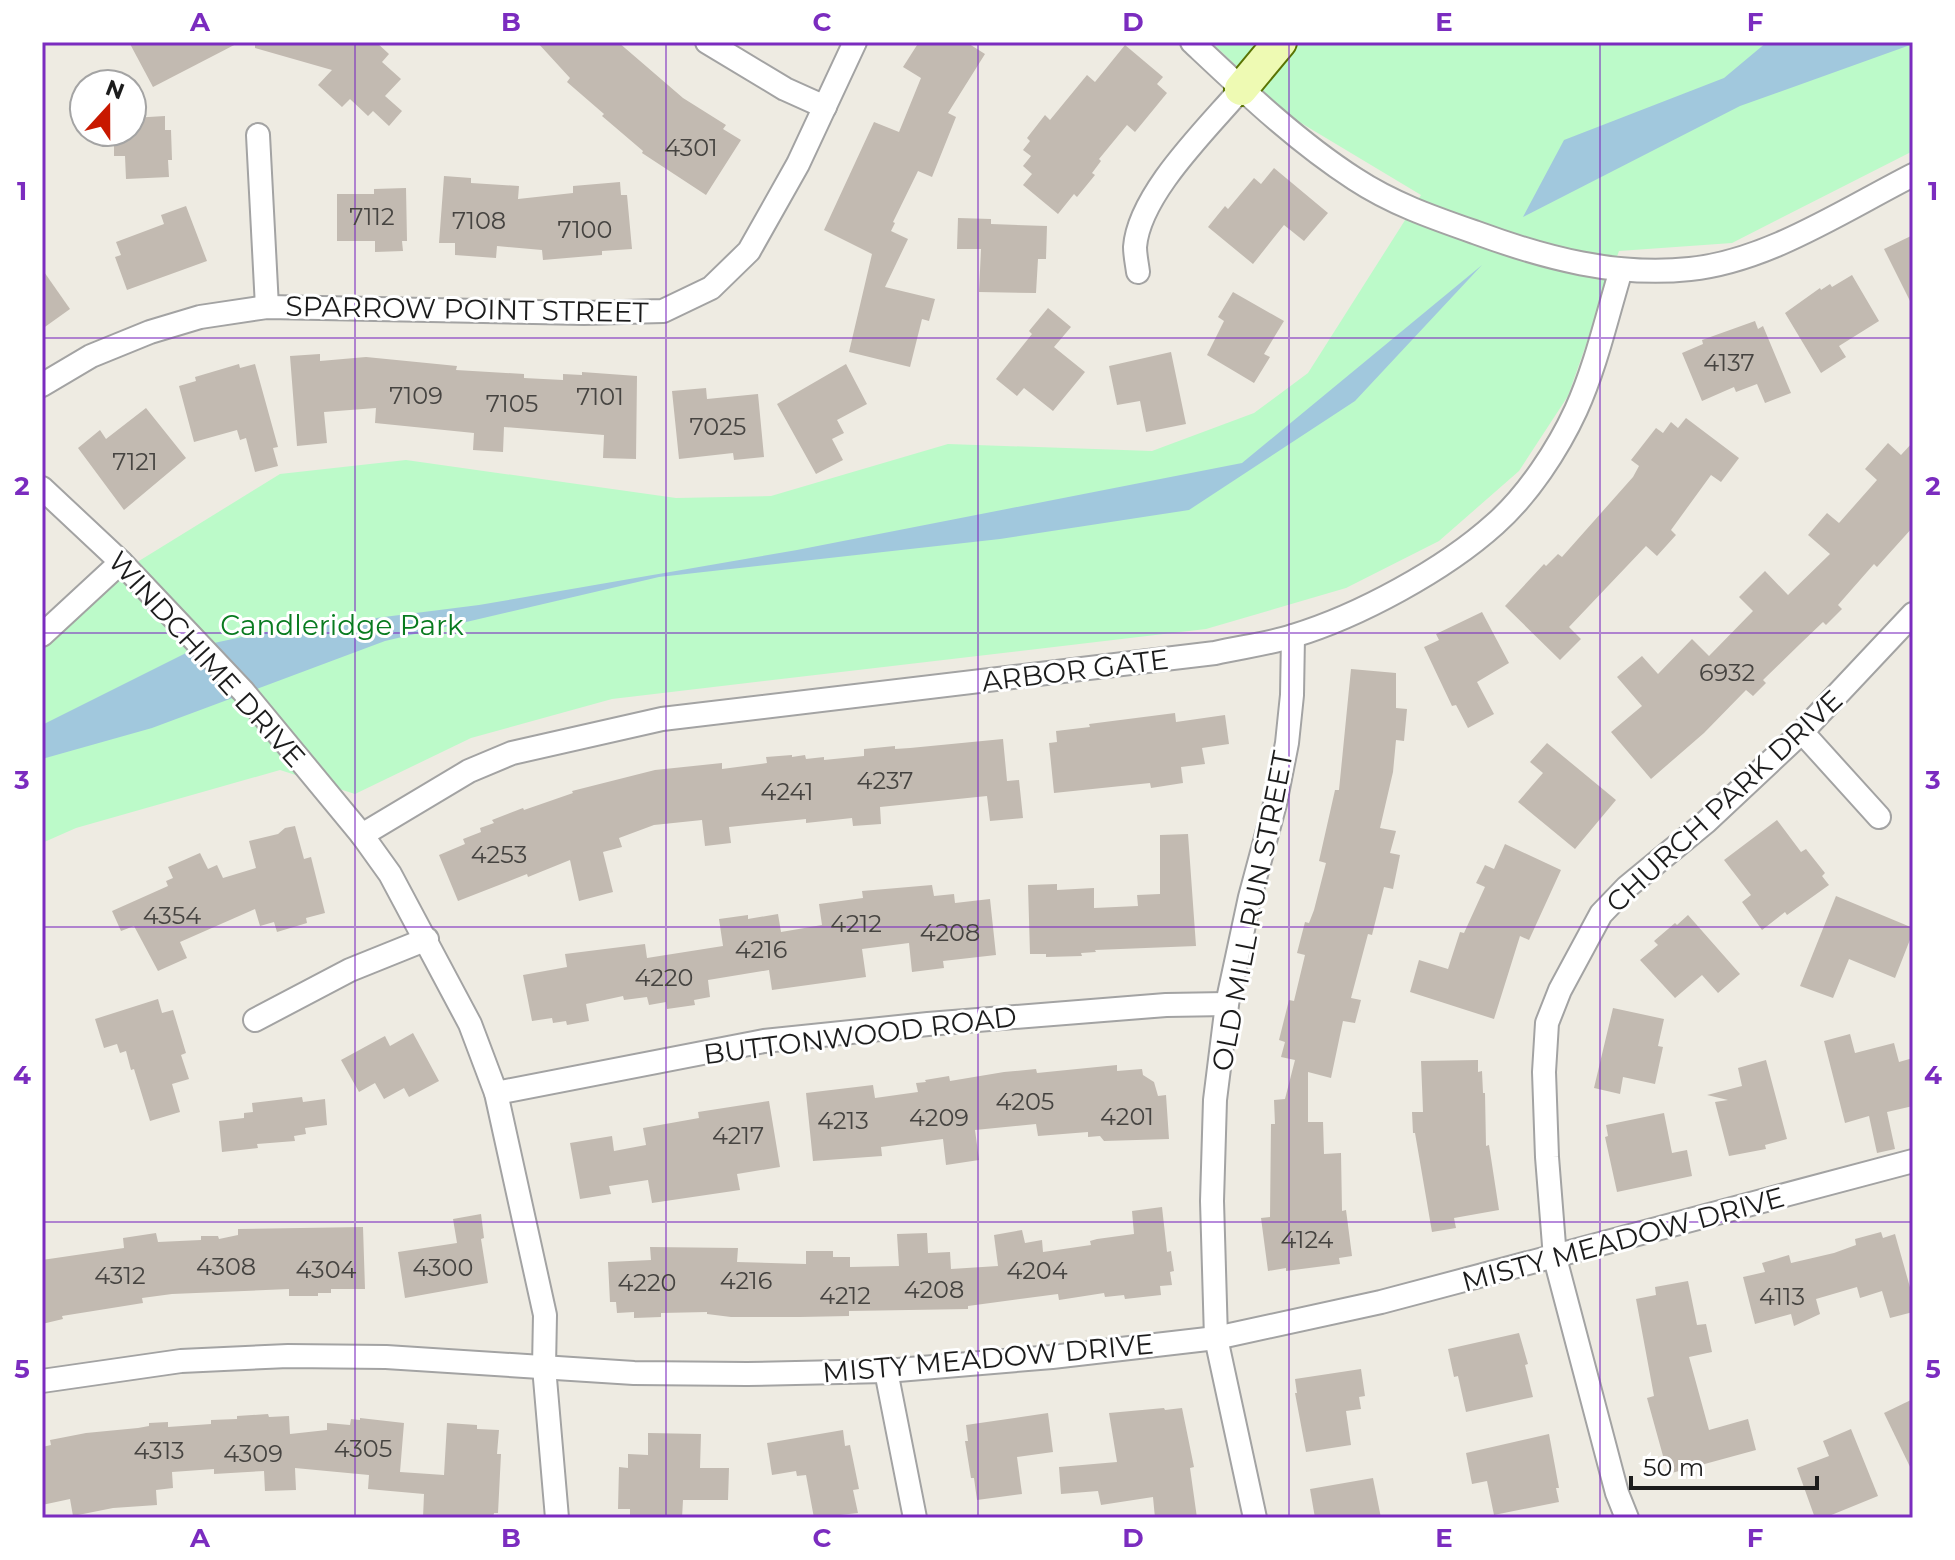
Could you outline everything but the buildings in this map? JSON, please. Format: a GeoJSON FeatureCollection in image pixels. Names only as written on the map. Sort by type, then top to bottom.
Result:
{"type":"FeatureCollection","features":[{"type":"Feature","properties":{"kind":"street"},"geometry":{"type":"LineString","coordinates":[[707,42],[785,89],[825,107]]}},
{"type":"Feature","properties":{"kind":"street","name":"SPARROW POINT STREET"},"geometry":{"type":"LineString","coordinates":[[42,385],[91,356],[150,332],[200,317],[267,307],[584,313],[663,311],[711,288],[749,251],[798,164],[855,42]]}},
{"type":"Feature","properties":{"kind":"street"},"geometry":{"type":"LineString","coordinates":[[1192,42],[1241,89],[1355,179],[1417,213],[1571,263],[1621,270],[1691,269],[1728,261],[1786,241],[1913,175]]}},
{"type":"Feature","properties":{"kind":"street"},"geometry":{"type":"LineString","coordinates":[[1138,272],[1135,248],[1141,223],[1158,187],[1280,42]]}},
{"type":"Feature","properties":{"kind":"street"},"geometry":{"type":"LineString","coordinates":[[258,135],[267,307]]}},
{"type":"Feature","properties":{"kind":"street","name":"ARBOR GATE"},"geometry":{"type":"LineString","coordinates":[[362,835],[469,771],[512,753],[662,719],[1215,653],[1293,636],[1377,601],[1453,556],[1497,523],[1545,466],[1576,410],[1621,270]]}},
{"type":"Feature","properties":{"kind":"street","name":"WINDCHIME DRIVE"},"geometry":{"type":"LineString","coordinates":[[42,488],[121,562],[243,691],[362,835],[390,874],[470,1024],[496,1093],[545,1315],[544,1367],[557,1518]]}},
{"type":"Feature","properties":{"kind":"street"},"geometry":{"type":"LineString","coordinates":[[42,635],[121,562]]}},
{"type":"Feature","properties":{"kind":"street","name":"CHURCH PARK DRIVE"},"geometry":{"type":"LineString","coordinates":[[1627,1518],[1617,1493],[1555,1258],[1544,1072],[1547,1023],[1560,990],[1601,914],[1627,887],[1706,822],[1802,732],[1913,614]]}},
{"type":"Feature","properties":{"kind":"street","name":"OLD MILL RUN STREET"},"geometry":{"type":"LineString","coordinates":[[1255,1518],[1216,1338],[1212,1201],[1214,1129],[1227,1004],[1287,743],[1293,636]]}},
{"type":"Feature","properties":{"kind":"street"},"geometry":{"type":"LineString","coordinates":[[1802,732],[1879,817]]}},
{"type":"Feature","properties":{"kind":"street"},"geometry":{"type":"LineString","coordinates":[[255,1020],[350,970],[427,939]]}},
{"type":"Feature","properties":{"kind":"street","name":"BUTTONWOOD ROAD"},"geometry":{"type":"LineString","coordinates":[[496,1093],[764,1041],[1150,1006],[1227,1004]]}},
{"type":"Feature","properties":{"kind":"street","name":"MISTY MEADOW DRIVE"},"geometry":{"type":"LineString","coordinates":[[42,1381],[181,1361],[288,1356],[386,1357],[677,1373],[886,1371],[1052,1357],[1216,1338],[1381,1302],[1555,1258],[1913,1161]]}},
{"type":"Feature","properties":{"kind":"street"},"geometry":{"type":"LineString","coordinates":[[886,1371],[915,1518]]}},
{"type":"Feature","properties":{"kind":"green space","name":"Candleridge Park"},"geometry":{"type":"Polygon","coordinates":[[[1211,42],[1913,42],[1913,151],[1732,243],[1619,251],[1568,396],[1519,471],[1439,541],[1346,588],[1206,629],[612,699],[471,738],[355,794],[280,770],[76,828],[42,843],[42,631],[87,593],[280,474],[406,460],[676,498],[771,496],[948,444],[1152,451],[1254,413],[1308,373],[1421,195],[1291,117],[1211,42]]]}},
{"type":"Feature","properties":{"kind":"water"},"geometry":{"type":"Polygon","coordinates":[[[1767,42],[1913,44],[1740,106],[1523,217],[1564,140],[1724,78],[1767,42]]]}},
{"type":"Feature","properties":{"kind":"water"},"geometry":{"type":"Polygon","coordinates":[[[1482,265],[1355,401],[1189,510],[1000,539],[659,577],[385,641],[152,728],[42,759],[42,725],[200,646],[265,632],[479,605],[797,550],[1242,463],[1482,265]]]}}]}
